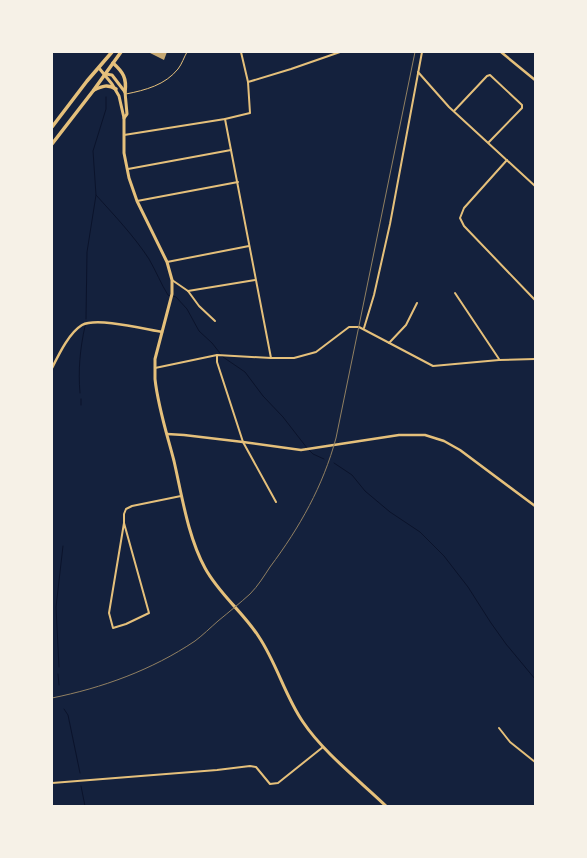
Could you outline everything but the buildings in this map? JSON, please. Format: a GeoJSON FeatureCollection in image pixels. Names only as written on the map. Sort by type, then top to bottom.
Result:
{"type":"FeatureCollection","features":[{"type":"Feature","properties":{"kind":"highway"},"geometry":{"type":"LineString","coordinates":[[52,127],[87,81],[112,52]]}},
{"type":"Feature","properties":{"kind":"highway"},"geometry":{"type":"LineString","coordinates":[[52,144],[121,52]]}},
{"type":"Feature","properties":{"kind":"highway"},"geometry":{"type":"LineString","coordinates":[[113,63],[124,76],[126,84],[125,93]]}},
{"type":"Feature","properties":{"kind":"highway"},"geometry":{"type":"LineString","coordinates":[[93,91],[105,86],[110,86],[116,89]]}},
{"type":"Feature","properties":{"kind":"main road"},"geometry":{"type":"LineString","coordinates":[[98,68],[105,74],[116,89],[119,96],[124,118],[124,153],[126,170],[137,200],[167,262],[172,280],[172,294],[162,332],[155,368],[156,387],[182,495],[200,558],[214,582],[246,619],[263,643],[288,696],[306,727],[323,747],[386,806]]}},
{"type":"Feature","properties":{"kind":"main road"},"geometry":{"type":"LineString","coordinates":[[105,74],[112,75],[125,93],[127,114],[124,118]]}},
{"type":"Feature","properties":{"kind":"street"},"geometry":{"type":"LineString","coordinates":[[124,136],[225,119],[250,113],[248,82],[241,52]]}},
{"type":"Feature","properties":{"kind":"street"},"geometry":{"type":"LineString","coordinates":[[248,82],[340,52]]}},
{"type":"Feature","properties":{"kind":"street"},"geometry":{"type":"LineString","coordinates":[[364,329],[390,224],[422,52]]}},
{"type":"Feature","properties":{"kind":"street"},"geometry":{"type":"LineString","coordinates":[[501,52],[535,80]]}},
{"type":"Feature","properties":{"kind":"street"},"geometry":{"type":"LineString","coordinates":[[418,72],[440,98],[535,186]]}},
{"type":"Feature","properties":{"kind":"street"},"geometry":{"type":"LineString","coordinates":[[454,111],[487,76],[490,75],[499,82],[522,105],[522,108],[489,142]]}},
{"type":"Feature","properties":{"kind":"street"},"geometry":{"type":"LineString","coordinates":[[225,119],[271,358]]}},
{"type":"Feature","properties":{"kind":"street"},"geometry":{"type":"LineString","coordinates":[[126,170],[231,150]]}},
{"type":"Feature","properties":{"kind":"street"},"geometry":{"type":"LineString","coordinates":[[507,160],[464,208],[460,218],[464,226],[535,300]]}},
{"type":"Feature","properties":{"kind":"street"},"geometry":{"type":"LineString","coordinates":[[137,200],[238,182]]}},
{"type":"Feature","properties":{"kind":"street"},"geometry":{"type":"LineString","coordinates":[[167,262],[249,246]]}},
{"type":"Feature","properties":{"kind":"street"},"geometry":{"type":"LineString","coordinates":[[172,280],[188,291],[199,306],[215,321]]}},
{"type":"Feature","properties":{"kind":"street"},"geometry":{"type":"LineString","coordinates":[[188,291],[255,280]]}},
{"type":"Feature","properties":{"kind":"street"},"geometry":{"type":"LineString","coordinates":[[455,293],[499,360]]}},
{"type":"Feature","properties":{"kind":"street"},"geometry":{"type":"LineString","coordinates":[[389,343],[406,325],[417,303]]}},
{"type":"Feature","properties":{"kind":"street"},"geometry":{"type":"LineString","coordinates":[[52,368],[61,350],[72,334],[86,323],[103,322],[162,332]]}},
{"type":"Feature","properties":{"kind":"street"},"geometry":{"type":"LineString","coordinates":[[155,368],[219,355],[294,358],[316,352],[348,328],[359,327],[433,366],[499,360],[535,359]]}},
{"type":"Feature","properties":{"kind":"street"},"geometry":{"type":"LineString","coordinates":[[219,355],[244,442],[276,502]]}},
{"type":"Feature","properties":{"kind":"street"},"geometry":{"type":"LineString","coordinates":[[167,434],[301,450],[399,435],[425,435],[444,441],[460,450],[535,506]]}},
{"type":"Feature","properties":{"kind":"street"},"geometry":{"type":"LineString","coordinates":[[124,523],[149,613],[126,624],[113,628],[109,613],[126,509],[132,506],[182,495]]}},
{"type":"Feature","properties":{"kind":"street"},"geometry":{"type":"LineString","coordinates":[[499,728],[510,742],[535,762]]}},
{"type":"Feature","properties":{"kind":"street"},"geometry":{"type":"LineString","coordinates":[[52,783],[250,766],[256,767],[270,784],[274,784],[278,783],[323,747]]}},
{"type":"Feature","properties":{"kind":"lane"},"geometry":{"type":"LineString","coordinates":[[125,93],[146,90],[164,82],[179,68],[186,52]]}},
{"type":"Feature","properties":{"kind":"waterway"},"geometry":{"type":"LineString","coordinates":[[86,319],[87,252],[96,195],[93,151],[106,109],[106,97]]}},
{"type":"Feature","properties":{"kind":"waterway"},"geometry":{"type":"LineString","coordinates":[[96,195],[143,250],[152,264],[165,291],[170,296]]}},
{"type":"Feature","properties":{"kind":"waterway"},"geometry":{"type":"LineString","coordinates":[[173,296],[176,297],[187,309],[199,331],[212,343],[223,357],[245,372],[263,396],[283,417],[307,448]]}},
{"type":"Feature","properties":{"kind":"waterway"},"geometry":{"type":"LineString","coordinates":[[80,393],[80,360],[85,326]]}},
{"type":"Feature","properties":{"kind":"waterway"},"geometry":{"type":"LineString","coordinates":[[81,399],[81,405]]}},
{"type":"Feature","properties":{"kind":"waterway"},"geometry":{"type":"LineString","coordinates":[[309,450],[313,454],[324,459]]}},
{"type":"Feature","properties":{"kind":"waterway"},"geometry":{"type":"LineString","coordinates":[[334,463],[352,475],[365,491],[390,512],[420,532],[444,556],[468,587],[506,644],[535,679]]}},
{"type":"Feature","properties":{"kind":"waterway"},"geometry":{"type":"LineString","coordinates":[[59,667],[56,607],[63,546]]}},
{"type":"Feature","properties":{"kind":"waterway"},"geometry":{"type":"LineString","coordinates":[[58,674],[59,685]]}},
{"type":"Feature","properties":{"kind":"waterway"},"geometry":{"type":"LineString","coordinates":[[64,709],[68,715],[80,773]]}},
{"type":"Feature","properties":{"kind":"waterway"},"geometry":{"type":"LineString","coordinates":[[81,786],[85,806]]}},
{"type":"Feature","properties":{"kind":"railway"},"geometry":{"type":"LineString","coordinates":[[52,698],[89,689],[126,677],[162,661],[195,641],[253,591],[301,521],[324,473],[336,438],[415,52]]}}]}
